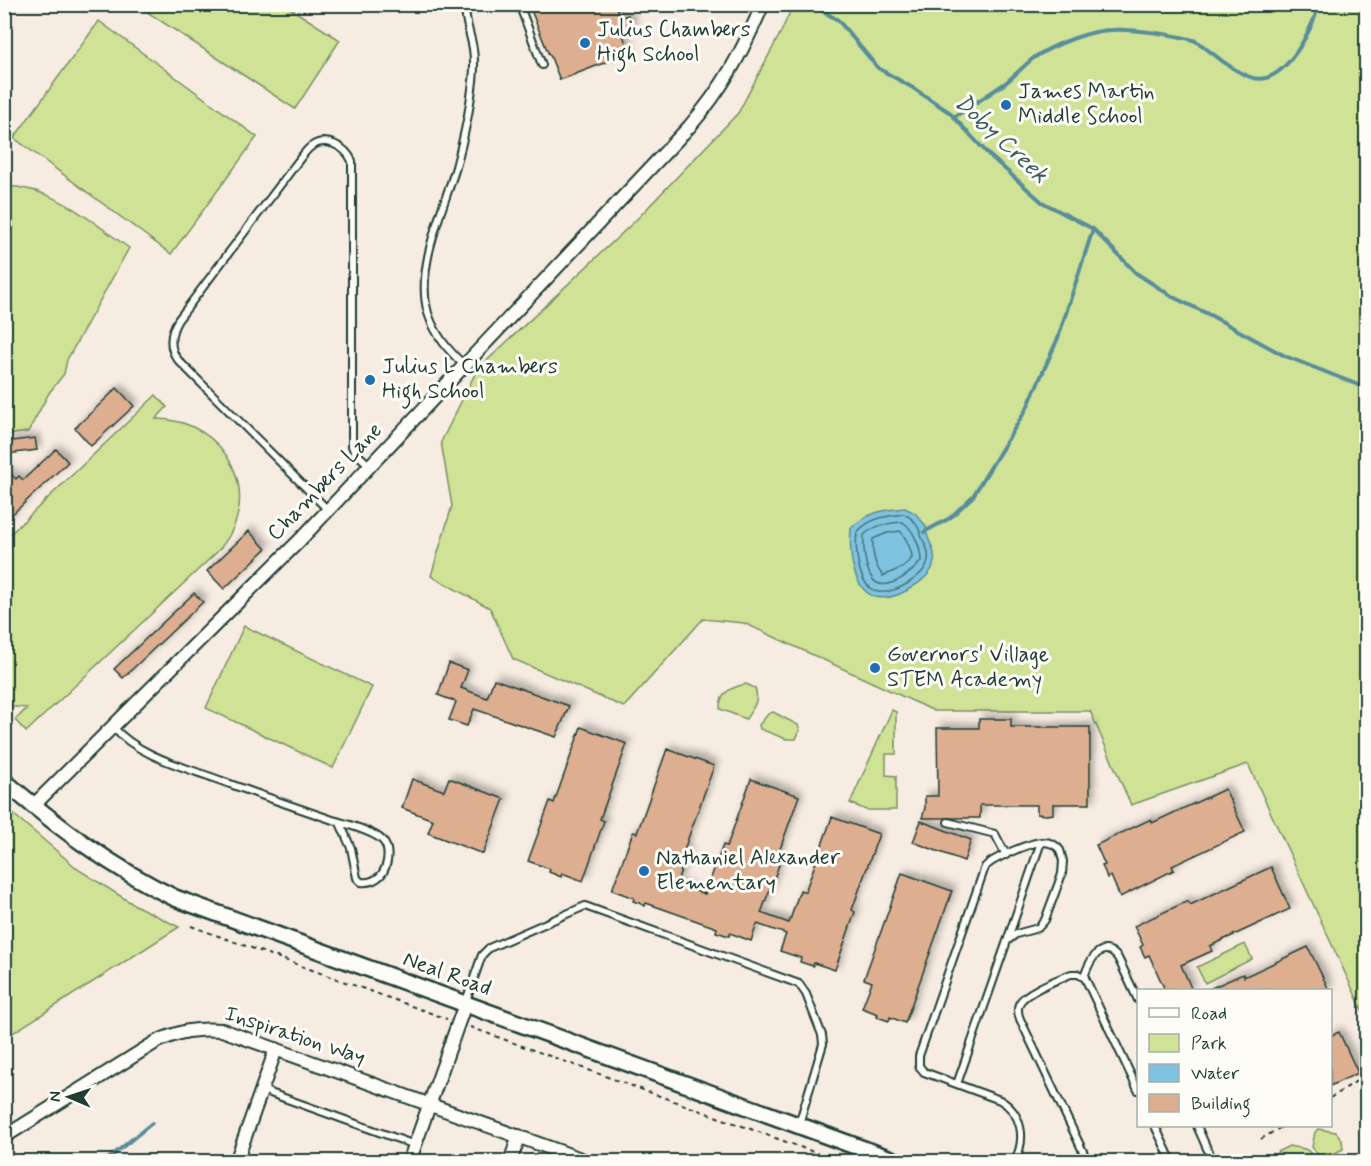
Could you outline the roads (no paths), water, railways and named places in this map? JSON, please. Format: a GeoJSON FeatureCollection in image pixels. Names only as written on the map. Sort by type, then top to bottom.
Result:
{"type":"FeatureCollection","features":[{"type":"Feature","properties":{"kind":"street","name":"Chambers Lane"},"geometry":{"type":"LineString","coordinates":[[34,805],[328,510],[707,106],[735,64],[763,4]]}},
{"type":"Feature","properties":{"kind":"street","name":"Neal Road"},"geometry":{"type":"LineString","coordinates":[[4,781],[104,859],[175,898],[900,1161]]}},
{"type":"Feature","properties":{"kind":"street"},"geometry":{"type":"LineString","coordinates":[[409,1161],[465,1004]]}},
{"type":"Feature","properties":{"kind":"street","name":"Inspiration Way"},"geometry":{"type":"LineString","coordinates":[[4,1137],[156,1042],[177,1032],[199,1028],[222,1030],[589,1161]]}},
{"type":"Feature","properties":{"kind":"street"},"geometry":{"type":"LineString","coordinates":[[236,1161],[276,1049]]}},
{"type":"Feature","properties":{"kind":"street"},"geometry":{"type":"LineString","coordinates":[[510,1161],[519,1136]]}},
{"type":"Feature","properties":{"kind":"lane"},"geometry":{"type":"LineString","coordinates":[[464,365],[444,345],[435,332],[428,312],[425,290],[430,253],[456,167],[470,101],[474,51],[465,4]]}},
{"type":"Feature","properties":{"kind":"lane"},"geometry":{"type":"LineString","coordinates":[[519,4],[542,64]]}},
{"type":"Feature","properties":{"kind":"lane"},"geometry":{"type":"LineString","coordinates":[[328,510],[174,356],[172,347],[172,331],[178,320],[302,156],[317,143],[328,143],[344,149],[350,156],[353,166],[352,441],[354,451],[370,466]]}},
{"type":"Feature","properties":{"kind":"lane"},"geometry":{"type":"LineString","coordinates":[[112,726],[125,740],[140,749],[376,836],[385,844],[387,858],[386,867],[373,881],[361,882],[357,878],[351,848],[340,823]]}},
{"type":"Feature","properties":{"kind":"lane"},"geometry":{"type":"LineString","coordinates":[[948,822],[994,834],[1006,855]]}},
{"type":"Feature","properties":{"kind":"lane"},"geometry":{"type":"LineString","coordinates":[[957,1084],[1041,842]]}},
{"type":"Feature","properties":{"kind":"lane"},"geometry":{"type":"LineString","coordinates":[[1005,947],[1012,937],[1041,925],[1062,874],[1063,861],[1060,850],[1052,843],[1041,842],[1006,855],[989,863],[983,871],[918,1062],[921,1070],[1007,1104],[1015,1113],[1021,1132],[1020,1149],[1014,1161]]}},
{"type":"Feature","properties":{"kind":"lane"},"geometry":{"type":"LineString","coordinates":[[465,1004],[482,955],[489,948],[581,907],[590,907],[786,978],[802,987],[822,1035],[823,1044],[799,1124]]}},
{"type":"Feature","properties":{"kind":"lane"},"geometry":{"type":"LineString","coordinates":[[1083,977],[1092,956],[1103,951],[1113,952],[1118,957],[1137,998]]}},
{"type":"Feature","properties":{"kind":"lane"},"geometry":{"type":"LineString","coordinates":[[1088,1161],[1020,1019],[1018,1008],[1025,996],[1073,974],[1083,977],[1089,984],[1137,1088]]}},
{"type":"Feature","properties":{"kind":"lane"},"geometry":{"type":"LineString","coordinates":[[262,1089],[415,1145]]}},
{"type":"Feature","properties":{"kind":"lane"},"geometry":{"type":"LineString","coordinates":[[1156,1127],[1172,1161]]}},
{"type":"Feature","properties":{"kind":"lane"},"geometry":{"type":"LineString","coordinates":[[1198,1127],[1213,1160]]}},
{"type":"Feature","properties":{"kind":"water"},"geometry":{"type":"Polygon","coordinates":[[[905,508],[915,513],[926,526],[934,555],[933,566],[925,577],[906,591],[890,597],[877,597],[867,592],[859,583],[854,571],[851,528],[864,518],[876,513],[905,508]]]}},
{"type":"Feature","properties":{"kind":"waterway","name":"Doby Creek"},"geometry":{"type":"LineString","coordinates":[[810,4],[838,20],[878,68],[949,112],[989,155],[1042,202],[1093,229],[1136,273],[1173,297],[1285,356],[1366,388]]}},
{"type":"Feature","properties":{"kind":"waterway"},"geometry":{"type":"LineString","coordinates":[[954,117],[1004,84],[1043,52],[1072,39],[1103,31],[1142,31],[1193,40],[1240,72],[1262,79],[1285,66],[1295,54],[1316,15],[1319,4]]}},
{"type":"Feature","properties":{"kind":"waterway"},"geometry":{"type":"LineString","coordinates":[[924,532],[950,518],[973,496],[1027,408],[1058,338],[1093,229]]}},
{"type":"Feature","properties":{"kind":"waterway"},"geometry":{"type":"LineString","coordinates":[[104,1162],[152,1123]]}},
{"type":"Feature","properties":{"kind":"place","name":"Julius Chambers High School"},"geometry":{"type":"Point","coordinates":[585,43]}},
{"type":"Feature","properties":{"kind":"place","name":"James Martin Middle School"},"geometry":{"type":"Point","coordinates":[1006,105]}},
{"type":"Feature","properties":{"kind":"place","name":"Julius L Chambers High School"},"geometry":{"type":"Point","coordinates":[370,380]}},
{"type":"Feature","properties":{"kind":"place","name":"Governors' Village STEM Academy"},"geometry":{"type":"Point","coordinates":[875,668]}},
{"type":"Feature","properties":{"kind":"place","name":"Nathaniel Alexander Elementary"},"geometry":{"type":"Point","coordinates":[644,871]}}]}
